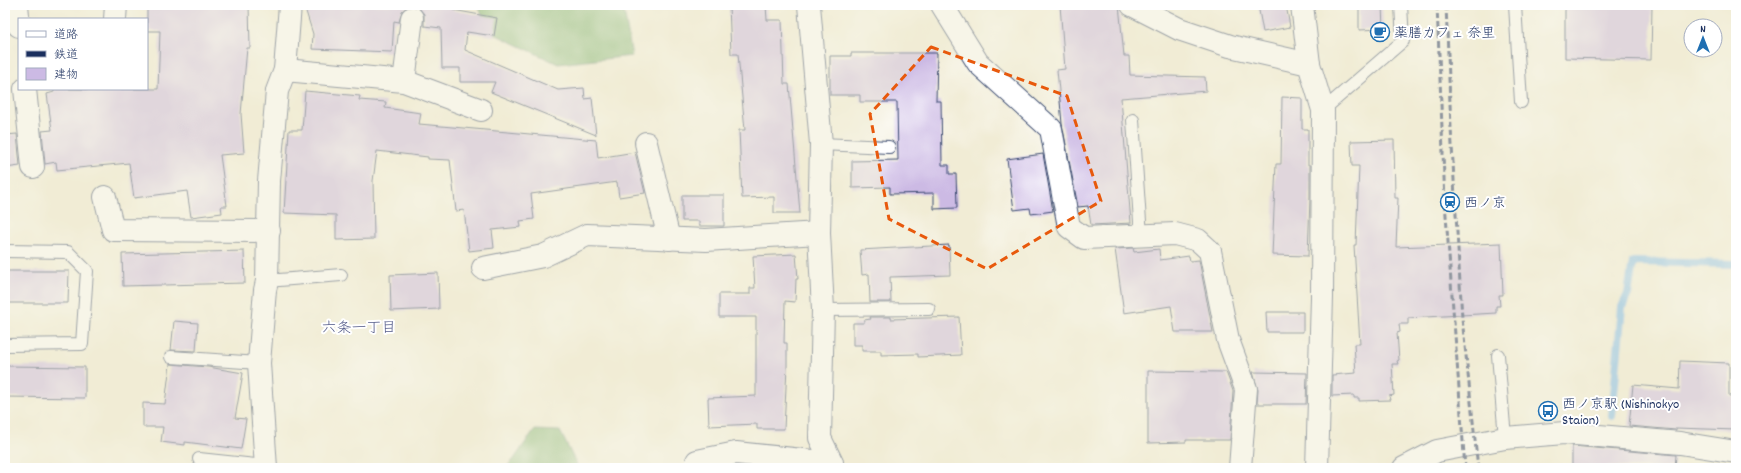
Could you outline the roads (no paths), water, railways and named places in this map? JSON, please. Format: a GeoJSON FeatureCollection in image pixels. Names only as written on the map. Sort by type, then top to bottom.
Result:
{"type":"FeatureCollection","features":[{"type":"Feature","properties":{"kind":"street"},"geometry":{"type":"LineString","coordinates":[[17,5],[18,18]]}},
{"type":"Feature","properties":{"kind":"street"},"geometry":{"type":"LineString","coordinates":[[115,18],[116,5]]}},
{"type":"Feature","properties":{"kind":"street"},"geometry":{"type":"LineString","coordinates":[[266,467],[259,363],[264,298],[267,281],[269,181],[277,91],[285,70],[290,5]]}},
{"type":"Feature","properties":{"kind":"street"},"geometry":{"type":"LineString","coordinates":[[809,5],[821,144],[819,233],[823,310],[820,438],[833,465]]}},
{"type":"Feature","properties":{"kind":"street"},"geometry":{"type":"LineString","coordinates":[[942,5],[978,63],[1051,129],[1069,227],[1084,238],[1175,234],[1198,240],[1210,251],[1228,340],[1246,389],[1240,468]]}},
{"type":"Feature","properties":{"kind":"street"},"geometry":{"type":"LineString","coordinates":[[1132,5],[1179,29],[1223,43],[1309,64]]}},
{"type":"Feature","properties":{"kind":"street"},"geometry":{"type":"LineString","coordinates":[[1302,5],[1309,64],[1323,110],[1322,297],[1317,468]]}},
{"type":"Feature","properties":{"kind":"street"},"geometry":{"type":"LineString","coordinates":[[404,81],[412,18]]}},
{"type":"Feature","properties":{"kind":"street"},"geometry":{"type":"LineString","coordinates":[[285,70],[404,81],[481,110]]}},
{"type":"Feature","properties":{"kind":"street"},"geometry":{"type":"LineString","coordinates":[[25,90],[33,167]]}},
{"type":"Feature","properties":{"kind":"street"},"geometry":{"type":"LineString","coordinates":[[646,143],[669,239]]}},
{"type":"Feature","properties":{"kind":"street"},"geometry":{"type":"LineString","coordinates":[[105,197],[114,230],[269,231]]}},
{"type":"Feature","properties":{"kind":"street"},"geometry":{"type":"LineString","coordinates":[[483,268],[542,256],[588,235],[706,240],[819,233]]}},
{"type":"Feature","properties":{"kind":"street"},"geometry":{"type":"LineString","coordinates":[[1404,468],[1437,451],[1505,438],[1564,433],[1680,443],[1736,452]]}},
{"type":"Feature","properties":{"kind":"street"},"geometry":{"type":"LineString","coordinates":[[697,461],[736,453],[833,465]]}},
{"type":"Feature","properties":{"kind":"lane"},"geometry":{"type":"LineString","coordinates":[[1323,110],[1403,40],[1401,5]]}},
{"type":"Feature","properties":{"kind":"lane"},"geometry":{"type":"LineString","coordinates":[[1515,5],[1521,102]]}},
{"type":"Feature","properties":{"kind":"lane"},"geometry":{"type":"LineString","coordinates":[[1133,120],[1142,236]]}},
{"type":"Feature","properties":{"kind":"lane"},"geometry":{"type":"LineString","coordinates":[[821,144],[889,147]]}},
{"type":"Feature","properties":{"kind":"lane"},"geometry":{"type":"LineString","coordinates":[[5,251],[68,252],[87,271],[82,344],[5,345]]}},
{"type":"Feature","properties":{"kind":"lane"},"geometry":{"type":"LineString","coordinates":[[267,281],[341,275]]}},
{"type":"Feature","properties":{"kind":"lane"},"geometry":{"type":"LineString","coordinates":[[823,310],[929,310]]}},
{"type":"Feature","properties":{"kind":"lane"},"geometry":{"type":"LineString","coordinates":[[1498,355],[1505,438]]}},
{"type":"Feature","properties":{"kind":"lane"},"geometry":{"type":"LineString","coordinates":[[171,357],[259,363]]}},
{"type":"Feature","properties":{"kind":"lane"},"geometry":{"type":"LineString","coordinates":[[199,458],[266,467]]}},
{"type":"Feature","properties":{"kind":"waterway"},"geometry":{"type":"LineString","coordinates":[[1612,416],[1622,307],[1628,294],[1633,262],[1736,264]]}},
{"type":"Feature","properties":{"kind":"railway"},"geometry":{"type":"LineString","coordinates":[[1437,5],[1445,202],[1465,468]]}},
{"type":"Feature","properties":{"kind":"railway"},"geometry":{"type":"LineString","coordinates":[[1446,5],[1451,128],[1462,318],[1478,468]]}},
{"type":"Feature","properties":{"kind":"place","name":"薬膳カフェ 奈里"},"geometry":{"type":"Point","coordinates":[1380,32]}},
{"type":"Feature","properties":{"kind":"place","name":"西ノ京"},"geometry":{"type":"Point","coordinates":[1450,202]}},
{"type":"Feature","properties":{"kind":"place","name":"西ノ京駅 (Nishinokyo Staion)"},"geometry":{"type":"Point","coordinates":[1548,411]}},
{"type":"Feature","properties":{"kind":"district","name":"六条一丁目"},"geometry":{"type":"Point","coordinates":[359,327]}}]}
